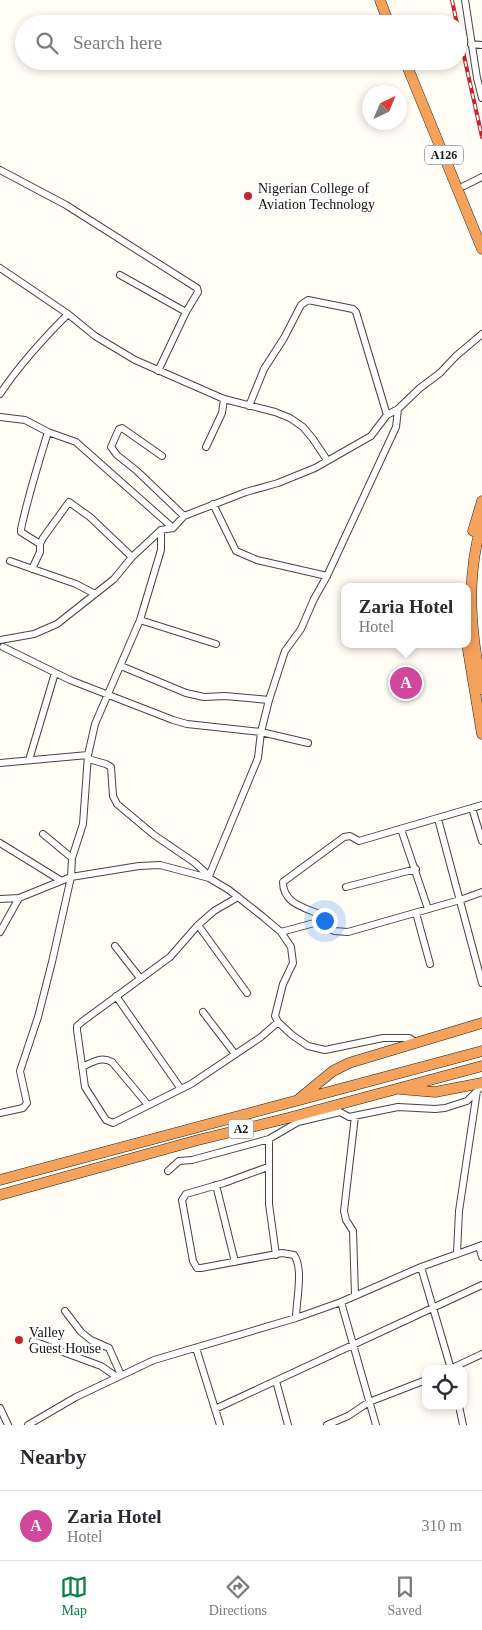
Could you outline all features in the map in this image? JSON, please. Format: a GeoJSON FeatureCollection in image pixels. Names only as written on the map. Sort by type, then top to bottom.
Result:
{"type":"FeatureCollection","features":[{"type":"Feature","properties":{"kind":"highway"},"geometry":{"type":"LineString","coordinates":[[380,0],[386,15]]}},
{"type":"Feature","properties":{"kind":"highway"},"geometry":{"type":"LineString","coordinates":[[387,0],[393,15]]}},
{"type":"Feature","properties":{"kind":"highway","name":"A126"},"geometry":{"type":"LineString","coordinates":[[409,70],[482,249]]}},
{"type":"Feature","properties":{"kind":"highway","name":"A126"},"geometry":{"type":"LineString","coordinates":[[416,70],[482,231]]}},
{"type":"Feature","properties":{"kind":"highway"},"geometry":{"type":"LineString","coordinates":[[465,583],[471,540],[482,501]]}},
{"type":"Feature","properties":{"kind":"highway"},"geometry":{"type":"LineString","coordinates":[[471,583],[473,562],[482,523]]}},
{"type":"Feature","properties":{"kind":"highway"},"geometry":{"type":"LineString","coordinates":[[471,604],[482,734]]}},
{"type":"Feature","properties":{"kind":"highway"},"geometry":{"type":"LineString","coordinates":[[474,644],[482,689]]}},
{"type":"Feature","properties":{"kind":"highway"},"geometry":{"type":"LineString","coordinates":[[291,1102],[302,1097],[341,1066],[482,1023]]}},
{"type":"Feature","properties":{"kind":"highway","name":"A2"},"geometry":{"type":"LineString","coordinates":[[0,1180],[482,1051]]}},
{"type":"Feature","properties":{"kind":"highway"},"geometry":{"type":"LineString","coordinates":[[450,1060],[454,1073]]}},
{"type":"Feature","properties":{"kind":"highway","name":"A2"},"geometry":{"type":"LineString","coordinates":[[0,1195],[482,1066]]}},
{"type":"Feature","properties":{"kind":"highway"},"geometry":{"type":"LineString","coordinates":[[384,1091],[403,1089],[441,1091],[480,1087]]}},
{"type":"Feature","properties":{"kind":"street"},"geometry":{"type":"LineString","coordinates":[[464,0],[466,15]]}},
{"type":"Feature","properties":{"kind":"street"},"geometry":{"type":"LineString","coordinates":[[467,19],[482,98]]}},
{"type":"Feature","properties":{"kind":"street"},"geometry":{"type":"LineString","coordinates":[[471,44],[482,45]]}},
{"type":"Feature","properties":{"kind":"street"},"geometry":{"type":"LineString","coordinates":[[0,170],[66,205],[197,288],[198,292],[186,312],[158,371]]}},
{"type":"Feature","properties":{"kind":"street"},"geometry":{"type":"LineString","coordinates":[[464,186],[482,177]]}},
{"type":"Feature","properties":{"kind":"street"},"geometry":{"type":"LineString","coordinates":[[0,268],[68,314],[94,336],[134,360],[224,399],[275,412],[290,418],[303,427],[327,460]]}},
{"type":"Feature","properties":{"kind":"street"},"geometry":{"type":"LineString","coordinates":[[120,275],[186,312]]}},
{"type":"Feature","properties":{"kind":"street"},"geometry":{"type":"LineString","coordinates":[[249,406],[264,369],[302,305],[308,300],[353,309],[356,312],[387,415]]}},
{"type":"Feature","properties":{"kind":"street"},"geometry":{"type":"LineString","coordinates":[[0,394],[13,374],[68,314]]}},
{"type":"Feature","properties":{"kind":"street"},"geometry":{"type":"LineString","coordinates":[[1,644],[58,624],[114,579],[132,557],[161,530],[173,528],[184,516],[315,468],[371,436],[387,415],[398,409],[482,334]]}},
{"type":"Feature","properties":{"kind":"street"},"geometry":{"type":"LineString","coordinates":[[206,448],[222,413],[224,399]]}},
{"type":"Feature","properties":{"kind":"street"},"geometry":{"type":"LineString","coordinates":[[209,877],[258,758],[268,700],[285,651],[301,629],[314,599],[327,576],[396,427],[398,409]]}},
{"type":"Feature","properties":{"kind":"street"},"geometry":{"type":"LineString","coordinates":[[0,417],[24,420],[48,432],[76,442],[173,528]]}},
{"type":"Feature","properties":{"kind":"street"},"geometry":{"type":"LineString","coordinates":[[162,456],[122,428],[119,429],[111,447],[117,455],[137,471],[184,516]]}},
{"type":"Feature","properties":{"kind":"street"},"geometry":{"type":"LineString","coordinates":[[40,544],[24,535],[21,530],[26,506],[48,432]]}},
{"type":"Feature","properties":{"kind":"street"},"geometry":{"type":"LineString","coordinates":[[32,569],[40,552],[40,544],[69,502],[90,517],[132,557]]}},
{"type":"Feature","properties":{"kind":"street"},"geometry":{"type":"LineString","coordinates":[[213,504],[236,551],[257,560],[327,576]]}},
{"type":"Feature","properties":{"kind":"street"},"geometry":{"type":"LineString","coordinates":[[0,1113],[23,1108],[27,1103],[20,1071],[38,1017],[52,962],[70,877],[72,858],[83,824],[88,757],[95,724],[122,666],[140,620],[161,550],[161,530]]}},
{"type":"Feature","properties":{"kind":"street"},"geometry":{"type":"LineString","coordinates":[[10,561],[76,584],[95,594]]}},
{"type":"Feature","properties":{"kind":"street"},"geometry":{"type":"LineString","coordinates":[[140,620],[216,644]]}},
{"type":"Feature","properties":{"kind":"street"},"geometry":{"type":"LineString","coordinates":[[0,655],[1,644]]}},
{"type":"Feature","properties":{"kind":"street"},"geometry":{"type":"LineString","coordinates":[[1,644],[97,691],[187,724],[261,732],[308,743]]}},
{"type":"Feature","properties":{"kind":"street"},"geometry":{"type":"LineString","coordinates":[[122,666],[186,693],[204,697],[225,696],[268,700]]}},
{"type":"Feature","properties":{"kind":"street"},"geometry":{"type":"LineString","coordinates":[[29,760],[55,672]]}},
{"type":"Feature","properties":{"kind":"street"},"geometry":{"type":"LineString","coordinates":[[97,691],[102,708]]}},
{"type":"Feature","properties":{"kind":"street"},"geometry":{"type":"LineString","coordinates":[[0,763],[88,757],[111,767],[113,796],[118,804],[154,835],[195,863],[209,877],[281,932],[292,947],[293,963],[283,984],[276,1012],[278,1022],[304,1044],[320,1050],[337,1049],[384,1038],[409,1038],[417,1043]]}},
{"type":"Feature","properties":{"kind":"street"},"geometry":{"type":"LineString","coordinates":[[318,922],[320,919],[319,914],[297,905],[287,898],[283,891],[283,882],[344,837],[350,836],[360,842],[482,805]]}},
{"type":"Feature","properties":{"kind":"street"},"geometry":{"type":"LineString","coordinates":[[472,808],[482,841]]}},
{"type":"Feature","properties":{"kind":"street"},"geometry":{"type":"LineString","coordinates":[[438,819],[482,983]]}},
{"type":"Feature","properties":{"kind":"street"},"geometry":{"type":"LineString","coordinates":[[401,830],[416,869],[428,909]]}},
{"type":"Feature","properties":{"kind":"street"},"geometry":{"type":"LineString","coordinates":[[43,834],[72,858]]}},
{"type":"Feature","properties":{"kind":"street"},"geometry":{"type":"LineString","coordinates":[[0,842],[60,880]]}},
{"type":"Feature","properties":{"kind":"street"},"geometry":{"type":"LineString","coordinates":[[0,899],[18,898],[70,877],[139,866],[160,865],[209,877]]}},
{"type":"Feature","properties":{"kind":"street"},"geometry":{"type":"LineString","coordinates":[[346,887],[416,869]]}},
{"type":"Feature","properties":{"kind":"street"},"geometry":{"type":"LineString","coordinates":[[281,932],[318,922],[334,931],[348,932],[482,892]]}},
{"type":"Feature","properties":{"kind":"street"},"geometry":{"type":"LineString","coordinates":[[0,932],[18,898]]}},
{"type":"Feature","properties":{"kind":"street"},"geometry":{"type":"LineString","coordinates":[[238,898],[214,911],[198,925],[170,956],[83,1020],[78,1026],[85,1087],[108,1122],[113,1123],[181,1089],[261,1037],[278,1022]]}},
{"type":"Feature","properties":{"kind":"street"},"geometry":{"type":"LineString","coordinates":[[416,912],[430,964]]}},
{"type":"Feature","properties":{"kind":"street"},"geometry":{"type":"LineString","coordinates":[[198,925],[248,993]]}},
{"type":"Feature","properties":{"kind":"street"},"geometry":{"type":"LineString","coordinates":[[115,946],[140,978]]}},
{"type":"Feature","properties":{"kind":"street"},"geometry":{"type":"LineString","coordinates":[[116,996],[181,1089]]}},
{"type":"Feature","properties":{"kind":"street"},"geometry":{"type":"LineString","coordinates":[[203,1012],[234,1054]]}},
{"type":"Feature","properties":{"kind":"street"},"geometry":{"type":"LineString","coordinates":[[82,1067],[101,1058],[106,1058],[112,1062],[148,1105]]}},
{"type":"Feature","properties":{"kind":"street"},"geometry":{"type":"LineString","coordinates":[[168,1171],[179,1161],[192,1160],[269,1139],[298,1122],[340,1112],[349,1117],[398,1107],[445,1108],[467,1101],[480,1087]]}},
{"type":"Feature","properties":{"kind":"street"},"geometry":{"type":"LineString","coordinates":[[457,1254],[459,1211],[480,1087]]}},
{"type":"Feature","properties":{"kind":"street"},"geometry":{"type":"LineString","coordinates":[[355,1116],[344,1211],[346,1220],[353,1230],[355,1296]]}},
{"type":"Feature","properties":{"kind":"street"},"geometry":{"type":"LineString","coordinates":[[269,1139],[269,1204],[276,1255]]}},
{"type":"Feature","properties":{"kind":"street"},"geometry":{"type":"LineString","coordinates":[[268,1167],[186,1194],[182,1200],[193,1261],[197,1268],[200,1268],[291,1254],[298,1260],[299,1284],[296,1318]]}},
{"type":"Feature","properties":{"kind":"street"},"geometry":{"type":"LineString","coordinates":[[216,1185],[235,1262]]}},
{"type":"Feature","properties":{"kind":"street"},"geometry":{"type":"LineString","coordinates":[[28,1425],[76,1397],[154,1360],[296,1318],[341,1302],[421,1267],[480,1245],[482,1257]]}},
{"type":"Feature","properties":{"kind":"street"},"geometry":{"type":"LineString","coordinates":[[421,1267],[450,1365]]}},
{"type":"Feature","properties":{"kind":"street"},"geometry":{"type":"LineString","coordinates":[[215,1409],[482,1285]]}},
{"type":"Feature","properties":{"kind":"street"},"geometry":{"type":"LineString","coordinates":[[341,1302],[376,1425]]}},
{"type":"Feature","properties":{"kind":"street"},"geometry":{"type":"LineString","coordinates":[[65,1311],[86,1336],[109,1348],[119,1376]]}},
{"type":"Feature","properties":{"kind":"street"},"geometry":{"type":"LineString","coordinates":[[33,1341],[100,1366],[119,1376]]}},
{"type":"Feature","properties":{"kind":"street"},"geometry":{"type":"LineString","coordinates":[[196,1348],[220,1425]]}},
{"type":"Feature","properties":{"kind":"street"},"geometry":{"type":"LineString","coordinates":[[459,1365],[482,1354]]}},
{"type":"Feature","properties":{"kind":"street"},"geometry":{"type":"LineString","coordinates":[[276,1381],[288,1425]]}},
{"type":"Feature","properties":{"kind":"street"},"geometry":{"type":"LineString","coordinates":[[327,1425],[348,1416],[370,1402],[422,1382]]}},
{"type":"Feature","properties":{"kind":"street"},"geometry":{"type":"LineString","coordinates":[[0,1408],[8,1425]]}},
{"type":"Feature","properties":{"kind":"street"},"geometry":{"type":"LineString","coordinates":[[460,1410],[463,1425]]}},
{"type":"Feature","properties":{"kind":"railway"},"geometry":{"type":"LineString","coordinates":[[452,0],[455,15]]}},
{"type":"Feature","properties":{"kind":"railway"},"geometry":{"type":"LineString","coordinates":[[467,70],[482,137]]}},
{"type":"Feature","properties":{"kind":"place","name":"Nigerian College of Aviation Technology"},"geometry":{"type":"Point","coordinates":[248,196]}},
{"type":"Feature","properties":{"kind":"place","name":"Zaria Hotel"},"geometry":{"type":"Point","coordinates":[406,683]}},
{"type":"Feature","properties":{"kind":"place","name":"Valley Guest House"},"geometry":{"type":"Point","coordinates":[19,1340]}}]}
